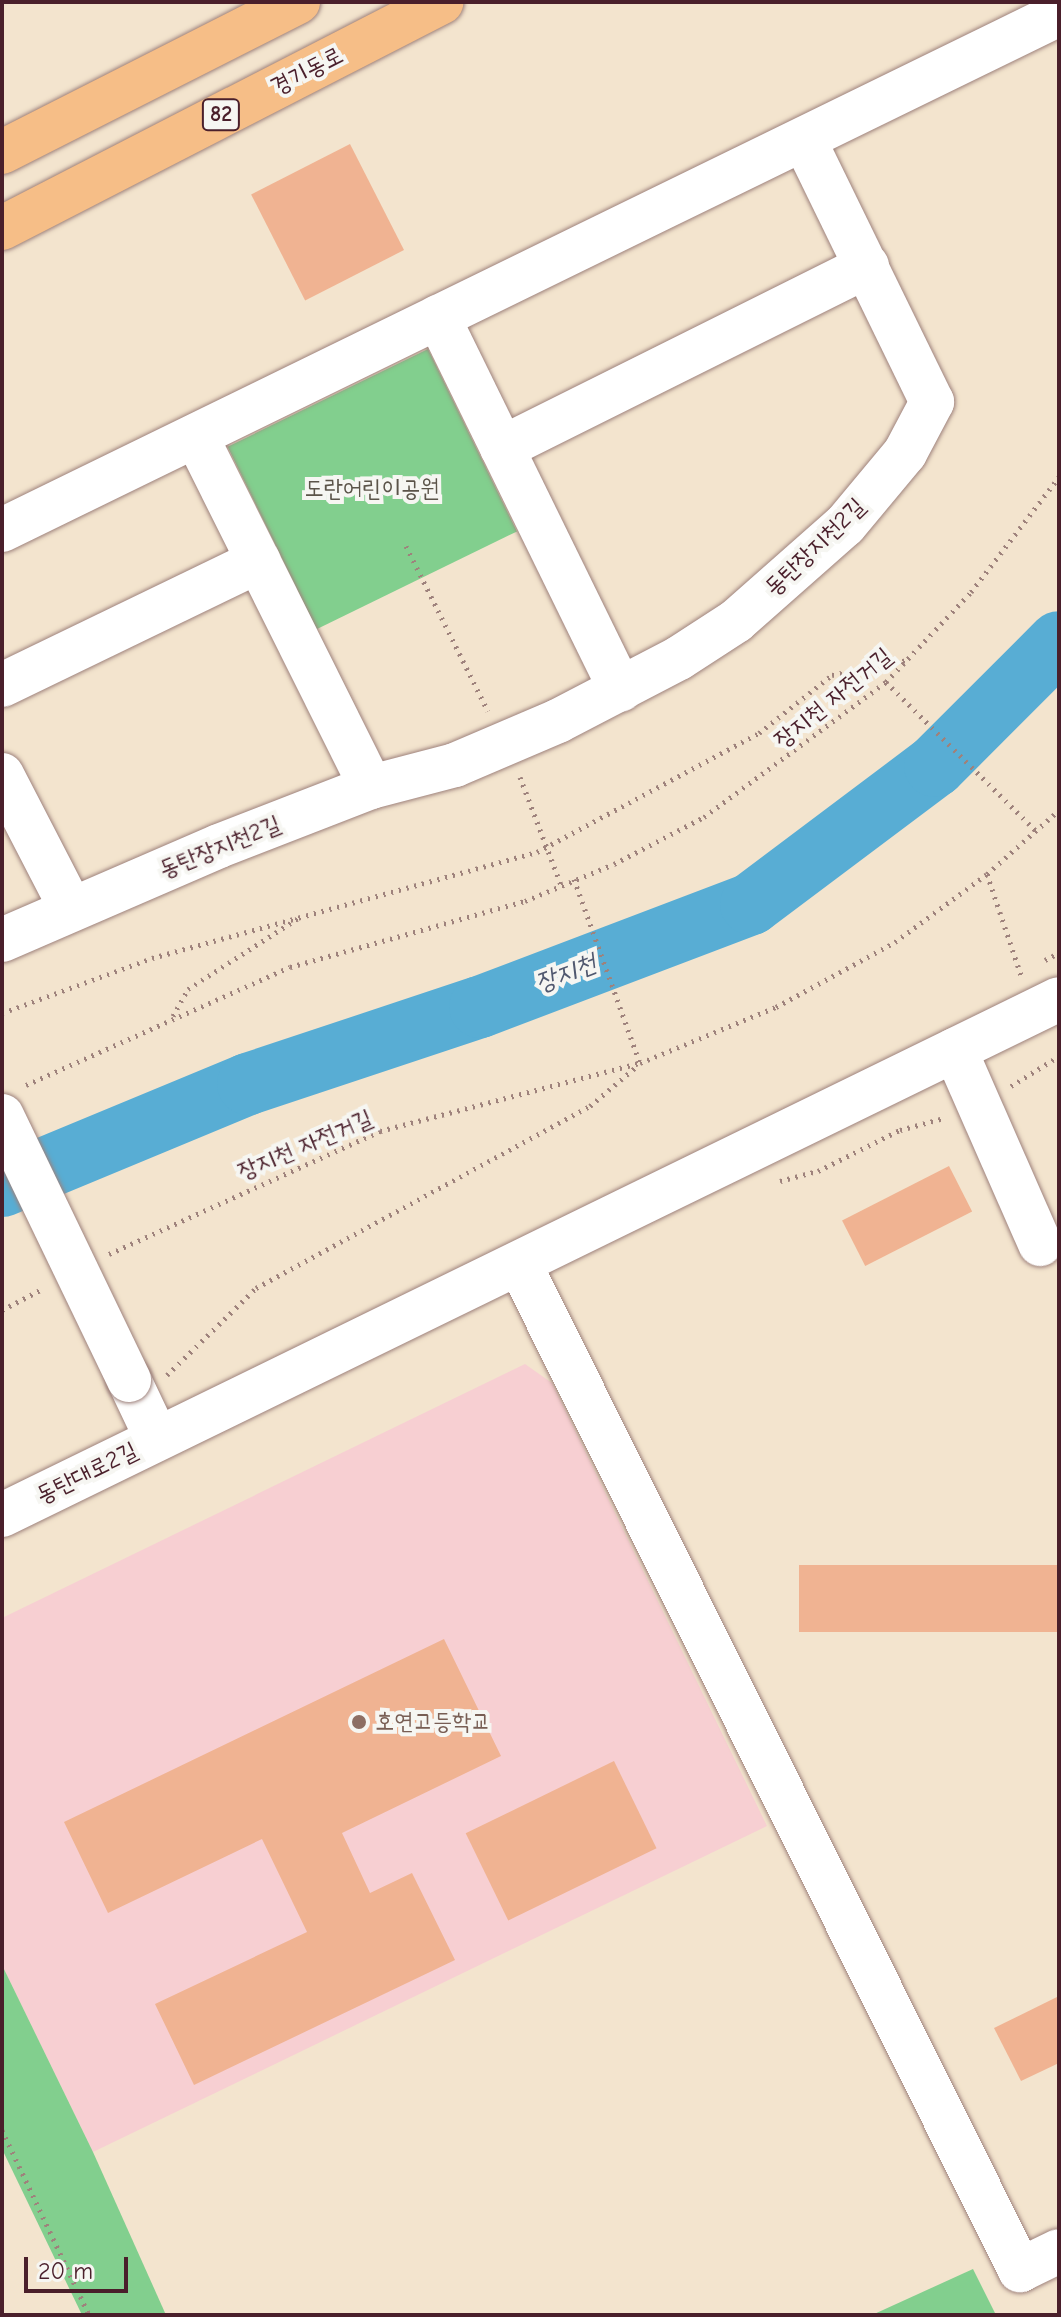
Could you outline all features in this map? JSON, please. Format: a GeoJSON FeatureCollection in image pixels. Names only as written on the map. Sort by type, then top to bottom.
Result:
{"type":"FeatureCollection","features":[{"type":"Feature","properties":{"kind":"main road"},"geometry":{"type":"LineString","coordinates":[[2,152],[298,2]]}},
{"type":"Feature","properties":{"kind":"main road","name":"경기동로"},"geometry":{"type":"LineString","coordinates":[[2,228],[441,2]]}},
{"type":"Feature","properties":{"kind":"street"},"geometry":{"type":"LineString","coordinates":[[2,530],[1059,14]]}},
{"type":"Feature","properties":{"kind":"street","name":"동탄장지천2길"},"geometry":{"type":"LineString","coordinates":[[2,940],[70,907],[371,787],[505,746],[621,690],[736,621],[845,525],[905,453],[932,402],[804,139]]}},
{"type":"Feature","properties":{"kind":"street"},"geometry":{"type":"LineString","coordinates":[[502,448],[867,266]]}},
{"type":"Feature","properties":{"kind":"street"},"geometry":{"type":"LineString","coordinates":[[438,317],[621,690]]}},
{"type":"Feature","properties":{"kind":"street"},"geometry":{"type":"LineString","coordinates":[[196,436],[371,787]]}},
{"type":"Feature","properties":{"kind":"street"},"geometry":{"type":"LineString","coordinates":[[2,685],[259,561]]}},
{"type":"Feature","properties":{"kind":"street"},"geometry":{"type":"LineString","coordinates":[[2,775],[70,907]]}},
{"type":"Feature","properties":{"kind":"street"},"geometry":{"type":"LineString","coordinates":[[157,1439],[1059,999]]}},
{"type":"Feature","properties":{"kind":"street"},"geometry":{"type":"LineString","coordinates":[[955,1050],[1040,1244]]}},
{"type":"Feature","properties":{"kind":"street","name":"동탄대로2길"},"geometry":{"type":"LineString","coordinates":[[2,1515],[157,1439],[143,1382],[9,1103]]}},
{"type":"Feature","properties":{"kind":"street"},"geometry":{"type":"LineString","coordinates":[[519,1263],[1020,2270],[1059,2251]]}},
{"type":"Feature","properties":{"kind":"path","name":"장지천 자전거길"},"geometry":{"type":"LineString","coordinates":[[9,1103],[173,1017],[290,967],[525,901],[614,864],[704,817],[886,682],[971,592],[1059,477]]}},
{"type":"Feature","properties":{"kind":"path"},"geometry":{"type":"LineString","coordinates":[[406,546],[490,715]]}},
{"type":"Feature","properties":{"kind":"path"},"geometry":{"type":"LineString","coordinates":[[2,1013],[152,958],[306,913],[464,876],[547,846],[759,733],[832,675],[908,659]]}},
{"type":"Feature","properties":{"kind":"path"},"geometry":{"type":"LineString","coordinates":[[886,682],[1037,832]]}},
{"type":"Feature","properties":{"kind":"path"},"geometry":{"type":"LineString","coordinates":[[519,774],[561,885]]}},
{"type":"Feature","properties":{"kind":"path","name":"장지천 자전거길"},"geometry":{"type":"LineString","coordinates":[[100,1259],[256,1184],[380,1131],[640,1063],[839,977],[987,874],[1059,810]]}},
{"type":"Feature","properties":{"kind":"path"},"geometry":{"type":"LineString","coordinates":[[987,874],[1020,973]]}},
{"type":"Feature","properties":{"kind":"path"},"geometry":{"type":"LineString","coordinates":[[143,1382],[256,1288],[590,1106],[640,1063],[574,879]]}},
{"type":"Feature","properties":{"kind":"path"},"geometry":{"type":"LineString","coordinates":[[173,1017],[188,989],[306,913]]}},
{"type":"Feature","properties":{"kind":"path"},"geometry":{"type":"LineString","coordinates":[[1027,1078],[1059,1056]]}},
{"type":"Feature","properties":{"kind":"path"},"geometry":{"type":"LineString","coordinates":[[2,1310],[58,1281]]}},
{"type":"Feature","properties":{"kind":"path"},"geometry":{"type":"LineString","coordinates":[[2,2130],[89,2315]]}},
{"type":"Feature","properties":{"kind":"shaded area","name":"호연고등학교"},"geometry":{"type":"Polygon","coordinates":[[[525,1364],[552,1383],[767,1826],[93,2152],[2,1965],[2,1618],[525,1364]]]}},
{"type":"Feature","properties":{"kind":"green space","name":"도란어린이공원"},"geometry":{"type":"Polygon","coordinates":[[[428,349],[517,531],[317,629],[228,447],[428,349]]]}},
{"type":"Feature","properties":{"kind":"green space"},"geometry":{"type":"Polygon","coordinates":[[[2,1965],[93,2152],[166,2315],[82,2315],[2,2149],[2,1965]]]}},
{"type":"Feature","properties":{"kind":"green space"},"geometry":{"type":"Polygon","coordinates":[[[973,2269],[996,2315],[872,2315],[973,2269]]]}},
{"type":"Feature","properties":{"kind":"building"},"geometry":{"type":"Polygon","coordinates":[[[350,144],[404,250],[305,300],[251,194],[350,144]]]}},
{"type":"Feature","properties":{"kind":"building"},"geometry":{"type":"Polygon","coordinates":[[[949,1166],[972,1211],[865,1266],[842,1220],[949,1166]]]}},
{"type":"Feature","properties":{"kind":"building"},"geometry":{"type":"Polygon","coordinates":[[[799,1565],[1059,1565],[1059,1632],[799,1632],[799,1565]]]}},
{"type":"Feature","properties":{"kind":"building"},"geometry":{"type":"Polygon","coordinates":[[[444,1639],[501,1756],[342,1833],[370,1893],[412,1873],[455,1960],[194,2085],[155,2004],[307,1932],[262,1839],[108,1913],[64,1822],[444,1639]]]}},
{"type":"Feature","properties":{"kind":"building"},"geometry":{"type":"Polygon","coordinates":[[[614,1761],[657,1848],[508,1921],[466,1833],[614,1761]]]}},
{"type":"Feature","properties":{"kind":"building"},"geometry":{"type":"Polygon","coordinates":[[[1059,1996],[1059,2063],[1021,2081],[994,2028],[1059,1996]]]}},
{"type":"Feature","properties":{"kind":"waterway","name":"장지천"},"geometry":{"type":"LineString","coordinates":[[2,1186],[248,1084],[480,1007],[751,904],[935,766],[1059,642]]}},
{"type":"Feature","properties":{"kind":"place","name":"호연고등학교"},"geometry":{"type":"Point","coordinates":[359,1722]}}]}
